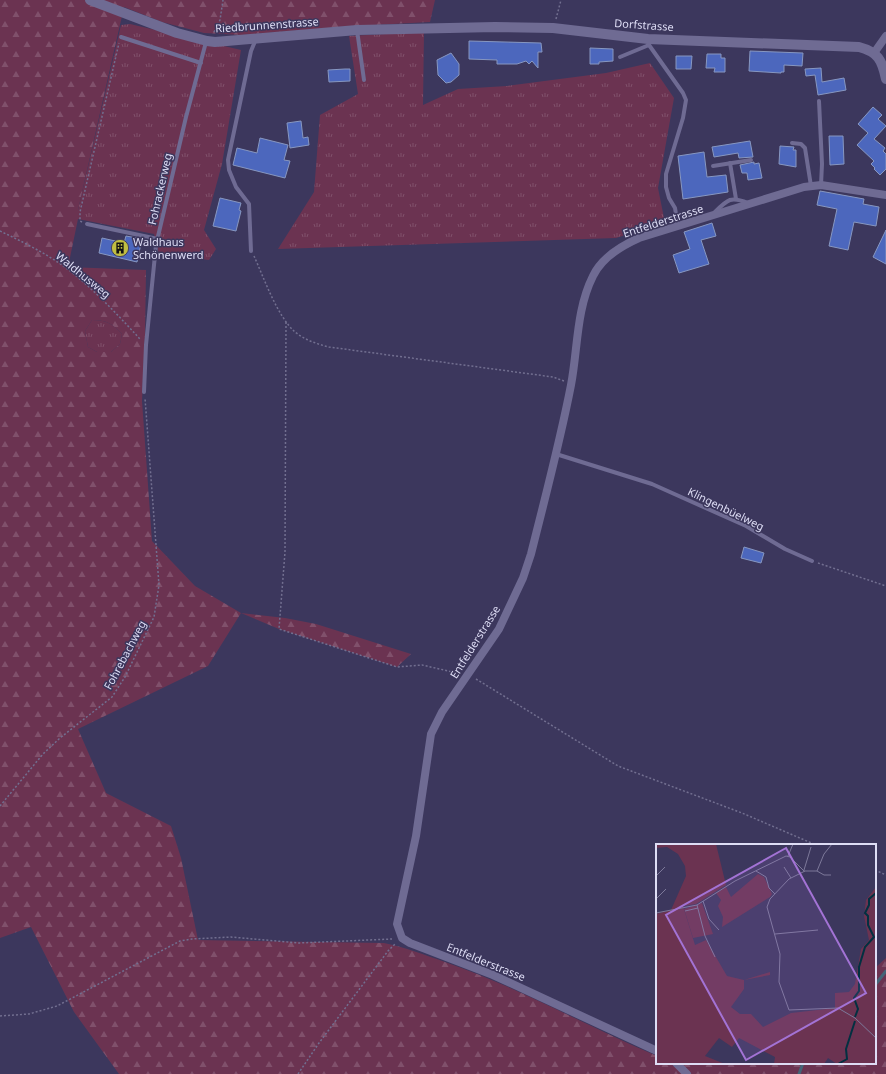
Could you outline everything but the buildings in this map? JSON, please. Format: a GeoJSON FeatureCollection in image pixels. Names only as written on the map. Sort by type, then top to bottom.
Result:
{"type":"FeatureCollection","features":[{"type":"Feature","properties":{"kind":"street","name":"Riedbrunnenstrasse"},"geometry":{"type":"LineString","coordinates":[[90,0],[177,33],[208,41],[256,39],[382,29]]}},
{"type":"Feature","properties":{"kind":"street","name":"Dorfstrasse"},"geometry":{"type":"LineString","coordinates":[[382,29],[496,27],[553,28],[648,42],[859,47],[874,52]]}},
{"type":"Feature","properties":{"kind":"street"},"geometry":{"type":"LineString","coordinates":[[886,36],[874,52],[881,63],[886,79]]}},
{"type":"Feature","properties":{"kind":"street","name":"Entfelderstrasse"},"geometry":{"type":"LineString","coordinates":[[656,1051],[493,975],[410,943],[402,938],[398,924],[416,836],[431,734],[442,712],[469,675],[499,628],[523,578],[531,554],[572,384],[581,309],[594,274],[608,256],[622,246],[639,238],[679,227],[804,187],[821,185],[886,195]]}},
{"type":"Feature","properties":{"kind":"street"},"geometry":{"type":"LineString","coordinates":[[677,1064],[687,1074]]}},
{"type":"Feature","properties":{"kind":"lane"},"geometry":{"type":"LineString","coordinates":[[357,30],[364,80]]}},
{"type":"Feature","properties":{"kind":"lane"},"geometry":{"type":"LineString","coordinates":[[121,37],[201,63]]}},
{"type":"Feature","properties":{"kind":"lane"},"geometry":{"type":"LineString","coordinates":[[251,251],[249,204],[236,187],[229,170],[228,160],[251,51],[256,39]]}},
{"type":"Feature","properties":{"kind":"lane","name":"Fohrackerweg"},"geometry":{"type":"LineString","coordinates":[[144,392],[146,345],[158,239],[186,117],[208,41]]}},
{"type":"Feature","properties":{"kind":"lane"},"geometry":{"type":"LineString","coordinates":[[620,57],[648,42],[683,93],[686,100],[681,125],[666,174],[666,187],[669,198],[675,208],[679,227]]}},
{"type":"Feature","properties":{"kind":"lane"},"geometry":{"type":"LineString","coordinates":[[819,101],[822,164],[821,185]]}},
{"type":"Feature","properties":{"kind":"lane"},"geometry":{"type":"LineString","coordinates":[[792,143],[801,144],[804,148],[811,186]]}},
{"type":"Feature","properties":{"kind":"lane"},"geometry":{"type":"LineString","coordinates":[[713,166],[751,160]]}},
{"type":"Feature","properties":{"kind":"lane"},"geometry":{"type":"LineString","coordinates":[[730,163],[736,199]]}},
{"type":"Feature","properties":{"kind":"lane"},"geometry":{"type":"LineString","coordinates":[[711,217],[726,201],[736,199],[751,204]]}},
{"type":"Feature","properties":{"kind":"lane"},"geometry":{"type":"LineString","coordinates":[[87,224],[158,239]]}},
{"type":"Feature","properties":{"kind":"lane","name":"Klingenbüelweg"},"geometry":{"type":"LineString","coordinates":[[556,454],[652,484],[746,526],[785,549],[812,562]]}},
{"type":"Feature","properties":{"kind":"path"},"geometry":{"type":"LineString","coordinates":[[208,41],[220,20],[223,0]]}},
{"type":"Feature","properties":{"kind":"path"},"geometry":{"type":"LineString","coordinates":[[553,28],[561,0]]}},
{"type":"Feature","properties":{"kind":"path"},"geometry":{"type":"LineString","coordinates":[[87,224],[80,221],[80,212],[121,37]]}},
{"type":"Feature","properties":{"kind":"path","name":"Waldhusweg"},"geometry":{"type":"LineString","coordinates":[[0,231],[62,265],[93,291],[146,345]]}},
{"type":"Feature","properties":{"kind":"path"},"geometry":{"type":"LineString","coordinates":[[251,251],[279,312],[295,332],[311,342],[329,347],[553,377]]}},
{"type":"Feature","properties":{"kind":"path"},"geometry":{"type":"LineString","coordinates":[[286,322],[285,552],[279,629],[397,667],[422,666],[448,671]]}},
{"type":"Feature","properties":{"kind":"path","name":"Fohrebachweg"},"geometry":{"type":"LineString","coordinates":[[0,806],[43,754],[60,738],[112,697],[125,677],[154,617],[159,585],[144,392]]}},
{"type":"Feature","properties":{"kind":"path"},"geometry":{"type":"LineString","coordinates":[[812,562],[886,586]]}},
{"type":"Feature","properties":{"kind":"path"},"geometry":{"type":"LineString","coordinates":[[469,675],[618,766],[742,814],[814,844]]}},
{"type":"Feature","properties":{"kind":"path"},"geometry":{"type":"LineString","coordinates":[[876,870],[886,875]]}},
{"type":"Feature","properties":{"kind":"path"},"geometry":{"type":"LineString","coordinates":[[0,1016],[29,1014],[57,1006],[180,941],[231,937],[299,943],[402,938]]}},
{"type":"Feature","properties":{"kind":"path"},"geometry":{"type":"LineString","coordinates":[[298,1074],[319,1043],[383,958],[394,944],[402,938]]}},
{"type":"Feature","properties":{"kind":"green space"},"geometry":{"type":"Polygon","coordinates":[[[0,0],[435,0],[430,22],[242,35],[204,33],[162,22],[124,7],[78,210],[78,219],[68,267],[146,270],[142,401],[152,541],[195,586],[241,613],[208,666],[78,729],[106,793],[171,826],[181,858],[198,940],[384,943],[400,947],[499,983],[656,1056],[656,1064],[876,1064],[876,967],[886,958],[886,1074],[119,1074],[74,1012],[31,927],[0,938],[0,0]],[[92,320],[85,331],[88,347],[97,352],[111,352],[120,344],[122,334],[115,327],[105,322],[92,320]]]}},
{"type":"Feature","properties":{"kind":"green space"},"geometry":{"type":"Polygon","coordinates":[[[130,24],[241,50],[222,164],[204,230],[216,249],[209,260],[159,254],[154,234],[78,219],[78,210],[121,25],[130,24]]]}},
{"type":"Feature","properties":{"kind":"green space"},"geometry":{"type":"Polygon","coordinates":[[[424,32],[423,105],[458,89],[507,86],[606,73],[650,63],[674,98],[658,188],[664,218],[644,229],[616,238],[278,249],[314,192],[320,115],[358,94],[349,36],[424,32]]]}},
{"type":"Feature","properties":{"kind":"green space"},"geometry":{"type":"Polygon","coordinates":[[[92,320],[108,323],[122,334],[120,344],[111,352],[97,352],[88,347],[85,331],[92,320]]]}},
{"type":"Feature","properties":{"kind":"green space"},"geometry":{"type":"Polygon","coordinates":[[[241,613],[285,618],[316,624],[411,654],[397,667],[279,629],[241,613]]]}},
{"type":"Feature","properties":{"kind":"waterway"},"geometry":{"type":"LineString","coordinates":[[876,984],[886,971]]}},
{"type":"Feature","properties":{"kind":"waterway"},"geometry":{"type":"LineString","coordinates":[[799,1074],[803,1064]]}},
{"type":"Feature","properties":{"kind":"place","name":"Waldhaus Schönenwerd"},"geometry":{"type":"Point","coordinates":[120,248]}}]}
